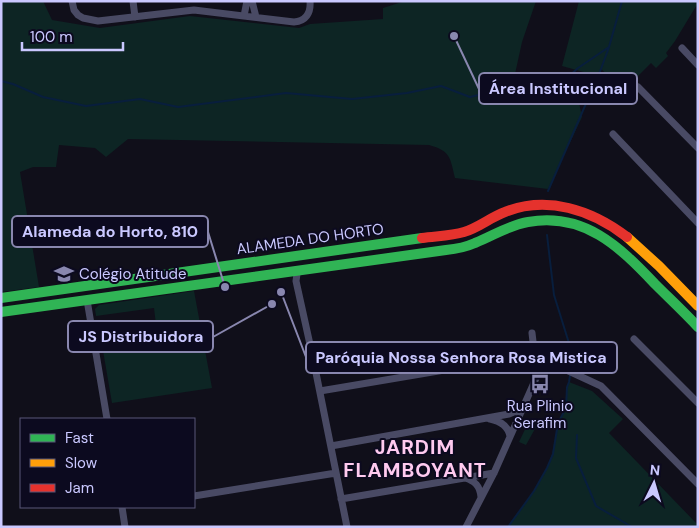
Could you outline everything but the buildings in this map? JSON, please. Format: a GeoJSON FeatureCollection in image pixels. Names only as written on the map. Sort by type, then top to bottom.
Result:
{"type":"FeatureCollection","features":[{"type":"Feature","properties":{"kind":"main road","name":"ALAMEDA DO HORTO"},"geometry":{"type":"LineString","coordinates":[[1,298],[465,232],[512,209],[544,204],[559,204],[588,212],[608,223],[631,241],[698,306]]}},
{"type":"Feature","properties":{"kind":"main road","name":"ALAMEDA DO HORTO"},"geometry":{"type":"LineString","coordinates":[[1,312],[461,248],[514,225],[538,220],[559,220],[590,228],[621,249],[698,327]]}},
{"type":"Feature","properties":{"kind":"main road"},"geometry":{"type":"LineString","coordinates":[[87,300],[89,290],[115,283]]}},
{"type":"Feature","properties":{"kind":"street"},"geometry":{"type":"LineString","coordinates":[[72,1],[74,10],[78,15],[82,18],[98,21],[194,10],[300,21],[309,13],[310,1]]}},
{"type":"Feature","properties":{"kind":"street"},"geometry":{"type":"LineString","coordinates":[[133,1],[136,17]]}},
{"type":"Feature","properties":{"kind":"street"},"geometry":{"type":"LineString","coordinates":[[192,1],[194,10]]}},
{"type":"Feature","properties":{"kind":"street"},"geometry":{"type":"LineString","coordinates":[[244,16],[247,1]]}},
{"type":"Feature","properties":{"kind":"street"},"geometry":{"type":"LineString","coordinates":[[252,1],[256,17]]}},
{"type":"Feature","properties":{"kind":"street"},"geometry":{"type":"LineString","coordinates":[[682,48],[698,65]]}},
{"type":"Feature","properties":{"kind":"street"},"geometry":{"type":"LineString","coordinates":[[638,87],[698,148]]}},
{"type":"Feature","properties":{"kind":"street"},"geometry":{"type":"LineString","coordinates":[[613,134],[698,223]]}},
{"type":"Feature","properties":{"kind":"street"},"geometry":{"type":"LineString","coordinates":[[300,270],[296,281],[348,527]]}},
{"type":"Feature","properties":{"kind":"street"},"geometry":{"type":"LineString","coordinates":[[87,300],[107,418]]}},
{"type":"Feature","properties":{"kind":"street"},"geometry":{"type":"LineString","coordinates":[[532,333],[537,376]]}},
{"type":"Feature","properties":{"kind":"street"},"geometry":{"type":"LineString","coordinates":[[634,339],[698,403]]}},
{"type":"Feature","properties":{"kind":"street"},"geometry":{"type":"LineString","coordinates":[[320,392],[534,356],[601,386],[698,484]]}},
{"type":"Feature","properties":{"kind":"street"},"geometry":{"type":"LineString","coordinates":[[466,527],[494,473],[537,376],[545,366],[560,367]]}},
{"type":"Feature","properties":{"kind":"street"},"geometry":{"type":"LineString","coordinates":[[331,446],[509,414],[523,408]]}},
{"type":"Feature","properties":{"kind":"street"},"geometry":{"type":"LineString","coordinates":[[482,419],[494,420],[504,425],[508,429],[510,436]]}},
{"type":"Feature","properties":{"kind":"street"},"geometry":{"type":"LineString","coordinates":[[195,496],[336,473]]}},
{"type":"Feature","properties":{"kind":"street"},"geometry":{"type":"LineString","coordinates":[[341,499],[494,473]]}},
{"type":"Feature","properties":{"kind":"street"},"geometry":{"type":"LineString","coordinates":[[465,478],[476,483],[480,490],[481,498]]}},
{"type":"Feature","properties":{"kind":"street"},"geometry":{"type":"LineString","coordinates":[[122,508],[125,527]]}},
{"type":"Feature","properties":{"kind":"green space"},"geometry":{"type":"Polygon","coordinates":[[[1,1],[43,1],[52,20],[100,28],[190,16],[299,28],[310,24],[383,19],[383,8],[405,1],[536,1],[522,42],[515,74],[559,84],[578,98],[582,117],[548,189],[455,178],[452,165],[446,153],[429,145],[128,139],[106,157],[95,148],[59,145],[56,167],[33,167],[20,172],[39,287],[1,292],[1,1]]]}},
{"type":"Feature","properties":{"kind":"green space"},"geometry":{"type":"Polygon","coordinates":[[[579,1],[698,1],[698,3],[666,53],[668,56],[656,68],[651,63],[624,90],[601,69],[598,76],[562,66],[579,1]]]}},
{"type":"Feature","properties":{"kind":"green space"},"geometry":{"type":"Polygon","coordinates":[[[194,291],[212,388],[112,403],[101,339],[157,333],[154,308],[96,316],[95,309],[99,305],[194,291]]]}},
{"type":"Feature","properties":{"kind":"green space"},"geometry":{"type":"Polygon","coordinates":[[[569,382],[592,391],[623,419],[609,433],[698,527],[508,527],[534,491],[547,468],[552,454],[558,423],[566,408],[569,382]]]}},
{"type":"Feature","properties":{"kind":"green space"},"geometry":{"type":"Polygon","coordinates":[[[528,423],[536,427],[526,445],[519,442],[528,423]]]}},
{"type":"Feature","properties":{"kind":"waterway"},"geometry":{"type":"LineString","coordinates":[[548,191],[601,69],[622,1]]}},
{"type":"Feature","properties":{"kind":"waterway"},"geometry":{"type":"LineString","coordinates":[[1,81],[43,97],[86,106],[140,99],[178,107],[286,93],[352,99],[407,93],[441,86],[470,97],[523,84],[554,90],[578,68],[609,47]]}},
{"type":"Feature","properties":{"kind":"waterway"},"geometry":{"type":"LineString","coordinates":[[508,527],[534,491],[553,454],[558,423],[566,408],[567,387],[573,356],[554,295],[547,235]]}},
{"type":"Feature","properties":{"kind":"waterway"},"geometry":{"type":"LineString","coordinates":[[577,435],[576,458],[596,506],[632,527]]}},
{"type":"Feature","properties":{"kind":"traffic: fast"},"geometry":{"type":"LineString","coordinates":[[1,312],[465,247],[521,223],[548,220],[566,222],[583,227],[614,245],[642,270],[698,327]]}},
{"type":"Feature","properties":{"kind":"traffic: fast"},"geometry":{"type":"LineString","coordinates":[[1,298],[422,238]]}},
{"type":"Feature","properties":{"kind":"traffic: slow"},"geometry":{"type":"LineString","coordinates":[[627,237],[659,266],[698,306]]}},
{"type":"Feature","properties":{"kind":"traffic: jam"},"geometry":{"type":"LineString","coordinates":[[422,238],[464,232],[505,212],[537,205],[553,205],[584,213],[599,219],[627,237]]}},
{"type":"Feature","properties":{"kind":"place","name":"Área Institucional"},"geometry":{"type":"Point","coordinates":[454,36]}},
{"type":"Feature","properties":{"kind":"place","name":"Colégio Atitude"},"geometry":{"type":"Point","coordinates":[64,274]}},
{"type":"Feature","properties":{"kind":"place","name":"Alameda do Horto, 810"},"geometry":{"type":"Point","coordinates":[225,287]}},
{"type":"Feature","properties":{"kind":"place","name":"Paróquia Nossa Senhora Rosa Mistica"},"geometry":{"type":"Point","coordinates":[281,292]}},
{"type":"Feature","properties":{"kind":"place","name":"JS Distribuidora"},"geometry":{"type":"Point","coordinates":[272,304]}},
{"type":"Feature","properties":{"kind":"place","name":"Rua Plinio Serafim"},"geometry":{"type":"Point","coordinates":[540,384]}},
{"type":"Feature","properties":{"kind":"district","name":"JARDIM FLAMBOYANT"},"geometry":{"type":"Point","coordinates":[415,458]}}]}
